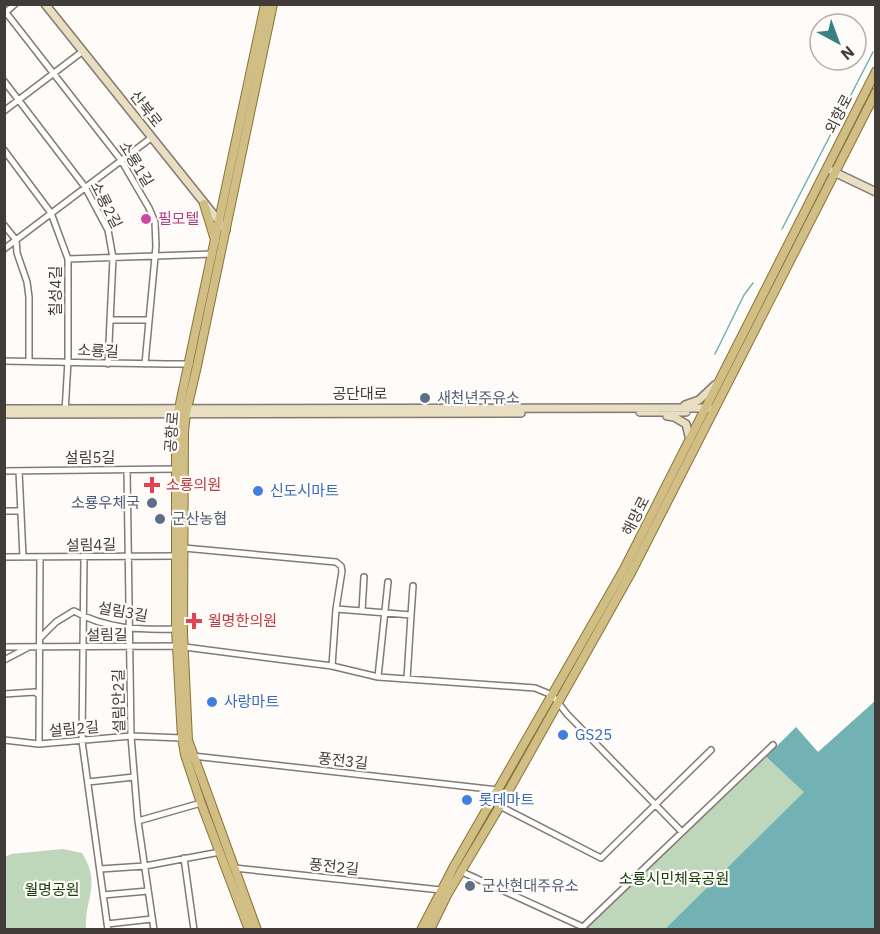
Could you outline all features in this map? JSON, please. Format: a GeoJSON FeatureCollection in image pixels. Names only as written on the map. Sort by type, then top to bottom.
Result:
{"type":"FeatureCollection","features":[{"type":"Feature","properties":{"kind":"main road","name":"공항로"},"geometry":{"type":"LineString","coordinates":[[249,930],[201,803],[189,756],[180,647],[176,629],[176,469],[182,410],[190,364],[265,4]]}},
{"type":"Feature","properties":{"kind":"main road","name":"공항로"},"geometry":{"type":"LineString","coordinates":[[257,930],[182,738],[180,647],[184,548],[182,410],[226,230],[273,4]]}},
{"type":"Feature","properties":{"kind":"main road","name":"외항로"},"geometry":{"type":"LineString","coordinates":[[827,168],[876,72]]}},
{"type":"Feature","properties":{"kind":"main road","name":"외항로"},"geometry":{"type":"LineString","coordinates":[[835,172],[876,92]]}},
{"type":"Feature","properties":{"kind":"main road","name":"해망로"},"geometry":{"type":"LineString","coordinates":[[430,930],[457,870],[498,790],[624,569],[690,440],[709,410],[718,381],[827,168]]}},
{"type":"Feature","properties":{"kind":"main road","name":"해망로"},"geometry":{"type":"LineString","coordinates":[[421,930],[441,890],[500,806],[631,573],[709,410],[835,172]]}},
{"type":"Feature","properties":{"kind":"main road"},"geometry":{"type":"LineString","coordinates":[[215,242],[204,204],[215,206],[224,200]]}},
{"type":"Feature","properties":{"kind":"street"},"geometry":{"type":"LineString","coordinates":[[5,11],[15,4]]}},
{"type":"Feature","properties":{"kind":"street","name":"산북로"},"geometry":{"type":"LineString","coordinates":[[45,4],[226,230]]}},
{"type":"Feature","properties":{"kind":"street","name":"소룡1길"},"geometry":{"type":"LineString","coordinates":[[5,11],[55,72],[121,160],[149,208],[154,222],[156,257],[145,364]]}},
{"type":"Feature","properties":{"kind":"street"},"geometry":{"type":"LineString","coordinates":[[4,111],[83,51]]}},
{"type":"Feature","properties":{"kind":"street","name":"소룡2길"},"geometry":{"type":"LineString","coordinates":[[4,81],[86,187],[108,230],[113,258],[108,364]]}},
{"type":"Feature","properties":{"kind":"street"},"geometry":{"type":"LineString","coordinates":[[4,249],[151,138]]}},
{"type":"Feature","properties":{"kind":"street","name":"칠성4길"},"geometry":{"type":"LineString","coordinates":[[4,150],[51,213],[68,258],[68,361],[65,411]]}},
{"type":"Feature","properties":{"kind":"street"},"geometry":{"type":"LineString","coordinates":[[827,168],[876,192]]}},
{"type":"Feature","properties":{"kind":"street"},"geometry":{"type":"LineString","coordinates":[[4,225],[16,240],[17,253],[27,282],[29,361]]}},
{"type":"Feature","properties":{"kind":"street"},"geometry":{"type":"LineString","coordinates":[[68,258],[213,254]]}},
{"type":"Feature","properties":{"kind":"street"},"geometry":{"type":"LineString","coordinates":[[110,320],[149,320]]}},
{"type":"Feature","properties":{"kind":"street","name":"소룡길"},"geometry":{"type":"LineString","coordinates":[[4,361],[190,364]]}},
{"type":"Feature","properties":{"kind":"street"},"geometry":{"type":"LineString","coordinates":[[676,408],[699,400],[718,381]]}},
{"type":"Feature","properties":{"kind":"street","name":"공단대로"},"geometry":{"type":"LineString","coordinates":[[4,414],[182,410],[676,408],[709,410]]}},
{"type":"Feature","properties":{"kind":"street","name":"공단대로"},"geometry":{"type":"LineString","coordinates":[[4,409],[65,411]]}},
{"type":"Feature","properties":{"kind":"street","name":"공단대로"},"geometry":{"type":"LineString","coordinates":[[182,410],[650,412],[709,410]]}},
{"type":"Feature","properties":{"kind":"street"},"geometry":{"type":"LineString","coordinates":[[650,412],[681,420],[686,424],[690,440]]}},
{"type":"Feature","properties":{"kind":"street","name":"설림5길"},"geometry":{"type":"LineString","coordinates":[[4,471],[176,469]]}},
{"type":"Feature","properties":{"kind":"street","name":"설림안2길"},"geometry":{"type":"LineString","coordinates":[[127,470],[131,736],[138,820],[154,930]]}},
{"type":"Feature","properties":{"kind":"street"},"geometry":{"type":"LineString","coordinates":[[19,471],[23,557]]}},
{"type":"Feature","properties":{"kind":"street"},"geometry":{"type":"LineString","coordinates":[[4,511],[21,511]]}},
{"type":"Feature","properties":{"kind":"street"},"geometry":{"type":"LineString","coordinates":[[184,548],[336,562],[341,566],[342,571],[336,609],[332,666]]}},
{"type":"Feature","properties":{"kind":"street","name":"설림4길"},"geometry":{"type":"LineString","coordinates":[[4,557],[177,556]]}},
{"type":"Feature","properties":{"kind":"street"},"geometry":{"type":"LineString","coordinates":[[39,695],[40,557]]}},
{"type":"Feature","properties":{"kind":"street"},"geometry":{"type":"LineString","coordinates":[[84,557],[82,741],[108,927],[152,919]]}},
{"type":"Feature","properties":{"kind":"street"},"geometry":{"type":"LineString","coordinates":[[362,611],[364,577]]}},
{"type":"Feature","properties":{"kind":"street"},"geometry":{"type":"LineString","coordinates":[[378,677],[388,582]]}},
{"type":"Feature","properties":{"kind":"street"},"geometry":{"type":"LineString","coordinates":[[407,679],[412,586]]}},
{"type":"Feature","properties":{"kind":"street"},"geometry":{"type":"LineString","coordinates":[[336,609],[411,615]]}},
{"type":"Feature","properties":{"kind":"street","name":"설림3길"},"geometry":{"type":"LineString","coordinates":[[41,637],[56,622],[74,611],[105,624],[130,629],[176,629]]}},
{"type":"Feature","properties":{"kind":"street","name":"설림길"},"geometry":{"type":"LineString","coordinates":[[4,647],[180,647],[332,666],[378,677],[535,688],[552,695]]}},
{"type":"Feature","properties":{"kind":"street"},"geometry":{"type":"LineString","coordinates":[[4,660],[27,647]]}},
{"type":"Feature","properties":{"kind":"street"},"geometry":{"type":"LineString","coordinates":[[4,694],[35,692],[39,695]]}},
{"type":"Feature","properties":{"kind":"street","name":"설림2길"},"geometry":{"type":"LineString","coordinates":[[39,695],[39,744]]}},
{"type":"Feature","properties":{"kind":"street"},"geometry":{"type":"LineString","coordinates":[[552,695],[682,832]]}},
{"type":"Feature","properties":{"kind":"street","name":"설림2길"},"geometry":{"type":"LineString","coordinates":[[4,740],[39,744],[131,736],[182,738]]}},
{"type":"Feature","properties":{"kind":"street"},"geometry":{"type":"LineString","coordinates":[[457,870],[583,927],[773,746]]}},
{"type":"Feature","properties":{"kind":"street"},"geometry":{"type":"LineString","coordinates":[[492,802],[601,858],[711,750]]}},
{"type":"Feature","properties":{"kind":"street","name":"풍전3길"},"geometry":{"type":"LineString","coordinates":[[189,756],[498,790]]}},
{"type":"Feature","properties":{"kind":"street"},"geometry":{"type":"LineString","coordinates":[[88,782],[135,777]]}},
{"type":"Feature","properties":{"kind":"street"},"geometry":{"type":"LineString","coordinates":[[138,820],[201,803]]}},
{"type":"Feature","properties":{"kind":"street"},"geometry":{"type":"LineString","coordinates":[[100,869],[145,866],[220,852]]}},
{"type":"Feature","properties":{"kind":"street"},"geometry":{"type":"LineString","coordinates":[[184,858],[194,930]]}},
{"type":"Feature","properties":{"kind":"street","name":"풍전2길"},"geometry":{"type":"LineString","coordinates":[[225,867],[441,890]]}},
{"type":"Feature","properties":{"kind":"street"},"geometry":{"type":"LineString","coordinates":[[103,895],[148,891]]}},
{"type":"Feature","properties":{"kind":"green space","name":"소룡시민체육공원"},"geometry":{"type":"Polygon","coordinates":[[[763,755],[805,792],[665,929],[581,930],[763,755]]]}},
{"type":"Feature","properties":{"kind":"green space","name":"월명공원"},"geometry":{"type":"Polygon","coordinates":[[[63,849],[82,853],[91,874],[92,883],[86,929],[5,929],[5,857],[11,854],[63,849]]]}},
{"type":"Feature","properties":{"kind":"water"},"geometry":{"type":"Polygon","coordinates":[[[875,701],[875,929],[665,929],[804,792],[766,757],[796,727],[818,752],[875,701]]]}},
{"type":"Feature","properties":{"kind":"waterway"},"geometry":{"type":"LineString","coordinates":[[782,229],[873,52]]}},
{"type":"Feature","properties":{"kind":"waterway"},"geometry":{"type":"LineString","coordinates":[[715,354],[744,295],[753,283]]}},
{"type":"Feature","properties":{"kind":"place","name":"필모텔"},"geometry":{"type":"Point","coordinates":[146,219]}},
{"type":"Feature","properties":{"kind":"place","name":"새천년주유소"},"geometry":{"type":"Point","coordinates":[425,398]}},
{"type":"Feature","properties":{"kind":"place","name":"소룡의원"},"geometry":{"type":"Point","coordinates":[152,485]}},
{"type":"Feature","properties":{"kind":"place","name":"신도시마트"},"geometry":{"type":"Point","coordinates":[258,491]}},
{"type":"Feature","properties":{"kind":"place","name":"소룡우체국"},"geometry":{"type":"Point","coordinates":[152,503]}},
{"type":"Feature","properties":{"kind":"place","name":"군산농협"},"geometry":{"type":"Point","coordinates":[160,519]}},
{"type":"Feature","properties":{"kind":"place","name":"월명한의원"},"geometry":{"type":"Point","coordinates":[194,621]}},
{"type":"Feature","properties":{"kind":"place","name":"사랑마트"},"geometry":{"type":"Point","coordinates":[212,702]}},
{"type":"Feature","properties":{"kind":"place","name":"GS25"},"geometry":{"type":"Point","coordinates":[563,735]}},
{"type":"Feature","properties":{"kind":"place","name":"롯데마트"},"geometry":{"type":"Point","coordinates":[467,800]}},
{"type":"Feature","properties":{"kind":"place","name":"군산현대주유소"},"geometry":{"type":"Point","coordinates":[470,886]}}]}
